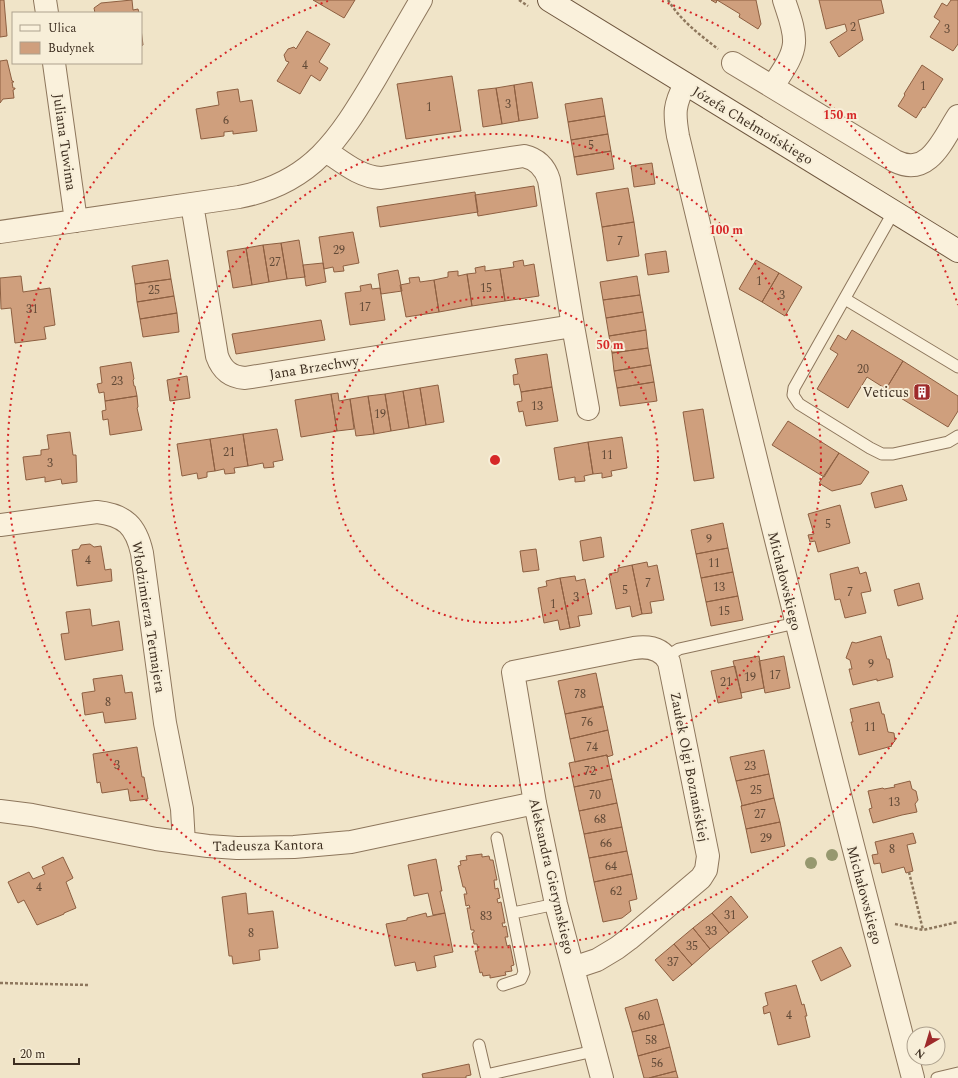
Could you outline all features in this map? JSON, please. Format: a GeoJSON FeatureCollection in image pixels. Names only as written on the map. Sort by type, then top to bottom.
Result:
{"type":"FeatureCollection","features":[{"type":"Feature","properties":{"kind":"street"},"geometry":{"type":"LineString","coordinates":[[45,0],[46,12]]}},
{"type":"Feature","properties":{"kind":"street"},"geometry":{"type":"LineString","coordinates":[[0,232],[252,194],[279,185],[305,168],[326,151],[339,136],[421,0]]}},
{"type":"Feature","properties":{"kind":"street","name":"Józefa Chełmońskiego"},"geometry":{"type":"LineString","coordinates":[[549,0],[958,251]]}},
{"type":"Feature","properties":{"kind":"street"},"geometry":{"type":"LineString","coordinates":[[773,86],[790,57],[794,44],[794,37],[784,0]]}},
{"type":"Feature","properties":{"kind":"street"},"geometry":{"type":"LineString","coordinates":[[733,63],[895,161],[908,166],[921,164],[932,156],[958,116]]}},
{"type":"Feature","properties":{"kind":"street","name":"Juliana Tuwima"},"geometry":{"type":"LineString","coordinates":[[54,64],[76,220]]}},
{"type":"Feature","properties":{"kind":"street","name":"Michałowskiego"},"geometry":{"type":"LineString","coordinates":[[685,84],[676,102],[675,109],[678,136],[796,623],[913,1078]]}},
{"type":"Feature","properties":{"kind":"street"},"geometry":{"type":"LineString","coordinates":[[326,151],[371,178],[381,178],[524,156],[530,157],[543,167],[549,180],[588,409]]}},
{"type":"Feature","properties":{"kind":"street","name":"Jana Brzechwy"},"geometry":{"type":"LineString","coordinates":[[192,204],[217,356],[224,370],[230,375],[237,377],[252,377],[573,326]]}},
{"type":"Feature","properties":{"kind":"street","name":"Włodzimierza Tetmajera"},"geometry":{"type":"LineString","coordinates":[[0,525],[97,512],[109,513],[119,517],[129,524],[136,533],[142,553],[166,723],[182,809],[184,843]]}},
{"type":"Feature","properties":{"kind":"street","name":"Aleksandra Gierymskiego"},"geometry":{"type":"LineString","coordinates":[[602,1078],[556,904],[536,803],[513,672],[643,647],[659,650],[666,656]]}},
{"type":"Feature","properties":{"kind":"street","name":"Zaułek Olgi Boznańskiej"},"geometry":{"type":"LineString","coordinates":[[573,968],[597,960],[617,948],[694,884],[706,870],[708,856],[671,669],[666,656]]}},
{"type":"Feature","properties":{"kind":"street","name":"Tadeusza Kantora"},"geometry":{"type":"LineString","coordinates":[[0,811],[32,815],[184,843],[237,848],[294,847],[351,842],[536,803]]}},
{"type":"Feature","properties":{"kind":"lane"},"geometry":{"type":"LineString","coordinates":[[894,212],[794,388],[793,395],[796,401],[882,454],[893,454],[948,442],[958,436]]}},
{"type":"Feature","properties":{"kind":"lane"},"geometry":{"type":"LineString","coordinates":[[845,299],[958,367]]}},
{"type":"Feature","properties":{"kind":"lane"},"geometry":{"type":"LineString","coordinates":[[666,656],[683,648],[796,623]]}},
{"type":"Feature","properties":{"kind":"lane"},"geometry":{"type":"LineString","coordinates":[[497,838],[524,972],[521,979],[503,985]]}},
{"type":"Feature","properties":{"kind":"lane"},"geometry":{"type":"LineString","coordinates":[[512,913],[556,904]]}},
{"type":"Feature","properties":{"kind":"lane"},"geometry":{"type":"LineString","coordinates":[[478,1045],[487,1076],[594,1051]]}},
{"type":"Feature","properties":{"kind":"lane"},"geometry":{"type":"LineString","coordinates":[[937,1078],[958,1073]]}},
{"type":"Feature","properties":{"kind":"path"},"geometry":{"type":"LineString","coordinates":[[668,0],[688,26],[733,63]]}},
{"type":"Feature","properties":{"kind":"path"},"geometry":{"type":"LineString","coordinates":[[909,872],[923,930]]}},
{"type":"Feature","properties":{"kind":"path"},"geometry":{"type":"LineString","coordinates":[[873,924],[883,922],[923,930],[958,922]]}},
{"type":"Feature","properties":{"kind":"path"},"geometry":{"type":"LineString","coordinates":[[0,983],[89,985]]}},
{"type":"Feature","properties":{"kind":"building"},"geometry":{"type":"Polygon","coordinates":[[[0,0],[4,0],[7,36],[0,37],[0,0]]]}},
{"type":"Feature","properties":{"kind":"building"},"geometry":{"type":"Polygon","coordinates":[[[132,0],[133,10],[138,9],[139,12],[95,12],[94,8],[101,3],[132,0]]]}},
{"type":"Feature","properties":{"kind":"building"},"geometry":{"type":"Polygon","coordinates":[[[313,0],[355,0],[344,18],[313,0]]]}},
{"type":"Feature","properties":{"kind":"building"},"geometry":{"type":"Polygon","coordinates":[[[717,0],[756,0],[761,24],[758,29],[739,17],[740,14],[717,0]]]}},
{"type":"Feature","properties":{"kind":"building"},"geometry":{"type":"Polygon","coordinates":[[[819,0],[881,0],[884,13],[858,20],[863,40],[839,57],[830,42],[847,31],[845,24],[826,29],[819,0]]]}},
{"type":"Feature","properties":{"kind":"building"},"geometry":{"type":"Polygon","coordinates":[[[951,0],[958,0],[958,44],[953,51],[930,37],[940,21],[934,17],[942,3],[947,6],[951,0]]]}},
{"type":"Feature","properties":{"kind":"building"},"geometry":{"type":"Polygon","coordinates":[[[307,31],[330,44],[319,62],[328,68],[320,81],[311,75],[300,94],[277,81],[289,62],[286,61],[284,55],[288,49],[294,47],[296,49],[307,31]]]}},
{"type":"Feature","properties":{"kind":"building"},"geometry":{"type":"Polygon","coordinates":[[[7,60],[12,81],[14,82],[12,82],[13,88],[15,88],[13,90],[14,98],[3,99],[0,103],[0,61],[7,60]]]}},
{"type":"Feature","properties":{"kind":"building"},"geometry":{"type":"Polygon","coordinates":[[[922,65],[943,79],[925,108],[923,107],[916,118],[898,106],[922,65]]]}},
{"type":"Feature","properties":{"kind":"building"},"geometry":{"type":"Polygon","coordinates":[[[452,76],[461,131],[406,139],[397,84],[452,76]]]}},
{"type":"Feature","properties":{"kind":"building"},"geometry":{"type":"Polygon","coordinates":[[[532,82],[538,118],[519,121],[514,85],[532,82]]]}},
{"type":"Feature","properties":{"kind":"building"},"geometry":{"type":"Polygon","coordinates":[[[514,85],[519,121],[502,124],[496,88],[514,85]]]}},
{"type":"Feature","properties":{"kind":"building"},"geometry":{"type":"Polygon","coordinates":[[[496,88],[502,124],[483,127],[478,90],[496,88]]]}},
{"type":"Feature","properties":{"kind":"building"},"geometry":{"type":"Polygon","coordinates":[[[238,89],[240,102],[252,100],[257,131],[233,134],[233,131],[224,132],[224,136],[201,139],[196,109],[219,105],[217,92],[238,89]]]}},
{"type":"Feature","properties":{"kind":"building"},"geometry":{"type":"Polygon","coordinates":[[[602,98],[605,116],[568,122],[565,104],[602,98]]]}},
{"type":"Feature","properties":{"kind":"building"},"geometry":{"type":"Polygon","coordinates":[[[605,116],[608,134],[571,140],[568,122],[605,116]]]}},
{"type":"Feature","properties":{"kind":"building"},"geometry":{"type":"Polygon","coordinates":[[[608,134],[611,151],[574,157],[571,140],[608,134]]]}},
{"type":"Feature","properties":{"kind":"building"},"geometry":{"type":"Polygon","coordinates":[[[611,151],[614,169],[577,175],[574,157],[611,151]]]}},
{"type":"Feature","properties":{"kind":"building"},"geometry":{"type":"Polygon","coordinates":[[[652,163],[655,184],[634,187],[631,166],[652,163]]]}},
{"type":"Feature","properties":{"kind":"building"},"geometry":{"type":"Polygon","coordinates":[[[534,186],[537,206],[478,216],[475,195],[534,186]]]}},
{"type":"Feature","properties":{"kind":"building"},"geometry":{"type":"Polygon","coordinates":[[[628,188],[634,222],[602,227],[596,193],[628,188]]]}},
{"type":"Feature","properties":{"kind":"building"},"geometry":{"type":"Polygon","coordinates":[[[475,192],[478,212],[380,227],[377,207],[475,192]]]}},
{"type":"Feature","properties":{"kind":"building"},"geometry":{"type":"Polygon","coordinates":[[[634,222],[639,256],[607,261],[602,227],[634,222]]]}},
{"type":"Feature","properties":{"kind":"building"},"geometry":{"type":"Polygon","coordinates":[[[353,232],[359,263],[343,266],[344,271],[334,272],[333,267],[324,269],[319,237],[353,232]]]}},
{"type":"Feature","properties":{"kind":"building"},"geometry":{"type":"Polygon","coordinates":[[[299,240],[305,277],[287,279],[281,243],[299,240]]]}},
{"type":"Feature","properties":{"kind":"building"},"geometry":{"type":"Polygon","coordinates":[[[281,243],[287,279],[269,282],[263,245],[281,243]]]}},
{"type":"Feature","properties":{"kind":"building"},"geometry":{"type":"Polygon","coordinates":[[[263,245],[269,282],[252,285],[246,248],[263,245]]]}},
{"type":"Feature","properties":{"kind":"building"},"geometry":{"type":"Polygon","coordinates":[[[246,248],[252,285],[233,288],[227,251],[246,248]]]}},
{"type":"Feature","properties":{"kind":"building"},"geometry":{"type":"Polygon","coordinates":[[[666,251],[669,272],[648,275],[645,254],[666,251]]]}},
{"type":"Feature","properties":{"kind":"building"},"geometry":{"type":"Polygon","coordinates":[[[168,260],[171,279],[135,284],[132,266],[168,260]]]}},
{"type":"Feature","properties":{"kind":"building"},"geometry":{"type":"Polygon","coordinates":[[[523,260],[524,266],[534,264],[539,296],[505,301],[500,269],[514,267],[513,262],[523,260]]]}},
{"type":"Feature","properties":{"kind":"building"},"geometry":{"type":"Polygon","coordinates":[[[756,260],[779,273],[762,302],[739,289],[756,260]]]}},
{"type":"Feature","properties":{"kind":"building"},"geometry":{"type":"Polygon","coordinates":[[[323,263],[326,282],[306,286],[303,265],[323,263]]]}},
{"type":"Feature","properties":{"kind":"building"},"geometry":{"type":"Polygon","coordinates":[[[485,266],[485,271],[500,269],[505,301],[472,306],[467,274],[476,273],[475,268],[485,266]]]}},
{"type":"Feature","properties":{"kind":"building"},"geometry":{"type":"Polygon","coordinates":[[[398,270],[402,291],[381,294],[378,274],[398,270]]]}},
{"type":"Feature","properties":{"kind":"building"},"geometry":{"type":"Polygon","coordinates":[[[458,271],[458,276],[467,274],[472,306],[439,312],[434,280],[448,277],[448,272],[458,271]]]}},
{"type":"Feature","properties":{"kind":"building"},"geometry":{"type":"Polygon","coordinates":[[[779,273],[802,287],[785,316],[762,302],[779,273]]]}},
{"type":"Feature","properties":{"kind":"building"},"geometry":{"type":"Polygon","coordinates":[[[21,276],[23,292],[50,288],[55,325],[44,327],[46,339],[15,343],[11,308],[1,309],[0,278],[21,276]]]}},
{"type":"Feature","properties":{"kind":"building"},"geometry":{"type":"Polygon","coordinates":[[[637,276],[640,295],[603,300],[600,282],[637,276]]]}},
{"type":"Feature","properties":{"kind":"building"},"geometry":{"type":"Polygon","coordinates":[[[419,277],[420,282],[434,280],[439,312],[406,317],[400,285],[410,283],[409,278],[419,277]]]}},
{"type":"Feature","properties":{"kind":"building"},"geometry":{"type":"Polygon","coordinates":[[[171,279],[174,296],[137,302],[135,284],[171,279]]]}},
{"type":"Feature","properties":{"kind":"building"},"geometry":{"type":"Polygon","coordinates":[[[371,284],[372,289],[380,288],[385,320],[350,325],[345,293],[361,291],[360,286],[371,284]]]}},
{"type":"Feature","properties":{"kind":"building"},"geometry":{"type":"Polygon","coordinates":[[[640,295],[643,312],[606,318],[603,300],[640,295]]]}},
{"type":"Feature","properties":{"kind":"building"},"geometry":{"type":"Polygon","coordinates":[[[174,296],[177,313],[140,319],[137,302],[174,296]]]}},
{"type":"Feature","properties":{"kind":"building"},"geometry":{"type":"Polygon","coordinates":[[[643,312],[646,330],[609,336],[606,318],[643,312]]]}},
{"type":"Feature","properties":{"kind":"building"},"geometry":{"type":"Polygon","coordinates":[[[177,313],[179,332],[143,337],[140,319],[177,313]]]}},
{"type":"Feature","properties":{"kind":"building"},"geometry":{"type":"Polygon","coordinates":[[[321,320],[325,340],[236,354],[232,334],[321,320]]]}},
{"type":"Feature","properties":{"kind":"building"},"geometry":{"type":"Polygon","coordinates":[[[646,330],[648,348],[612,353],[609,336],[646,330]]]}},
{"type":"Feature","properties":{"kind":"building"},"geometry":{"type":"Polygon","coordinates":[[[852,330],[903,361],[886,389],[867,377],[848,408],[817,389],[838,354],[830,349],[838,335],[846,340],[852,330]]]}},
{"type":"Feature","properties":{"kind":"building"},"geometry":{"type":"Polygon","coordinates":[[[648,348],[651,365],[614,371],[612,353],[648,348]]]}},
{"type":"Feature","properties":{"kind":"building"},"geometry":{"type":"Polygon","coordinates":[[[547,354],[552,387],[521,392],[519,384],[514,385],[513,375],[518,374],[515,359],[547,354]]]}},
{"type":"Feature","properties":{"kind":"building","name":"Veticus"},"geometry":{"type":"Polygon","coordinates":[[[903,361],[958,396],[958,411],[948,427],[886,389],[903,361]]]}},
{"type":"Feature","properties":{"kind":"building"},"geometry":{"type":"Polygon","coordinates":[[[131,362],[134,386],[137,396],[105,401],[104,392],[99,393],[97,384],[102,383],[100,367],[131,362]]]}},
{"type":"Feature","properties":{"kind":"building"},"geometry":{"type":"Polygon","coordinates":[[[651,365],[654,382],[617,388],[614,371],[651,365]]]}},
{"type":"Feature","properties":{"kind":"building"},"geometry":{"type":"Polygon","coordinates":[[[187,376],[190,398],[170,401],[167,380],[187,376]]]}},
{"type":"Feature","properties":{"kind":"building"},"geometry":{"type":"Polygon","coordinates":[[[654,382],[657,401],[620,406],[617,388],[654,382]]]}},
{"type":"Feature","properties":{"kind":"building"},"geometry":{"type":"Polygon","coordinates":[[[438,385],[444,422],[426,425],[420,388],[438,385]]]}},
{"type":"Feature","properties":{"kind":"building"},"geometry":{"type":"Polygon","coordinates":[[[552,387],[558,421],[526,426],[523,411],[519,412],[517,402],[522,401],[521,392],[552,387]]]}},
{"type":"Feature","properties":{"kind":"building"},"geometry":{"type":"Polygon","coordinates":[[[420,388],[426,425],[409,428],[403,391],[420,388]]]}},
{"type":"Feature","properties":{"kind":"building"},"geometry":{"type":"Polygon","coordinates":[[[403,391],[409,428],[391,431],[385,394],[403,391]]]}},
{"type":"Feature","properties":{"kind":"building"},"geometry":{"type":"Polygon","coordinates":[[[338,393],[339,401],[350,399],[354,429],[337,431],[331,394],[338,393]]]}},
{"type":"Feature","properties":{"kind":"building"},"geometry":{"type":"Polygon","coordinates":[[[331,394],[337,431],[301,437],[295,400],[331,394]]]}},
{"type":"Feature","properties":{"kind":"building"},"geometry":{"type":"Polygon","coordinates":[[[385,394],[391,431],[374,434],[368,396],[385,394]]]}},
{"type":"Feature","properties":{"kind":"building"},"geometry":{"type":"Polygon","coordinates":[[[137,396],[137,408],[142,430],[110,435],[108,419],[103,420],[102,411],[106,410],[105,401],[137,396]]]}},
{"type":"Feature","properties":{"kind":"building"},"geometry":{"type":"Polygon","coordinates":[[[368,396],[374,434],[356,436],[350,399],[368,396]]]}},
{"type":"Feature","properties":{"kind":"building"},"geometry":{"type":"Polygon","coordinates":[[[703,409],[714,478],[694,481],[683,412],[703,409]]]}},
{"type":"Feature","properties":{"kind":"building"},"geometry":{"type":"Polygon","coordinates":[[[788,421],[839,453],[824,477],[772,445],[788,421]]]}},
{"type":"Feature","properties":{"kind":"building"},"geometry":{"type":"Polygon","coordinates":[[[277,429],[283,460],[273,462],[274,467],[264,468],[263,463],[248,466],[243,434],[277,429]]]}},
{"type":"Feature","properties":{"kind":"building"},"geometry":{"type":"Polygon","coordinates":[[[70,432],[73,455],[76,455],[77,482],[62,484],[61,479],[45,482],[45,477],[26,480],[23,457],[41,455],[41,450],[49,449],[47,435],[70,432]]]}},
{"type":"Feature","properties":{"kind":"building"},"geometry":{"type":"Polygon","coordinates":[[[243,434],[248,466],[234,468],[235,473],[225,474],[224,469],[215,471],[210,439],[243,434]]]}},
{"type":"Feature","properties":{"kind":"building"},"geometry":{"type":"Polygon","coordinates":[[[622,437],[627,468],[611,471],[612,476],[602,478],[602,473],[593,474],[588,442],[622,437]]]}},
{"type":"Feature","properties":{"kind":"building"},"geometry":{"type":"Polygon","coordinates":[[[210,439],[215,471],[207,472],[207,477],[198,479],[197,473],[182,476],[177,444],[210,439]]]}},
{"type":"Feature","properties":{"kind":"building"},"geometry":{"type":"Polygon","coordinates":[[[588,442],[593,474],[584,476],[585,481],[575,482],[575,477],[559,480],[554,448],[588,442]]]}},
{"type":"Feature","properties":{"kind":"building"},"geometry":{"type":"Polygon","coordinates":[[[839,453],[869,472],[861,484],[832,491],[819,483],[839,453]]]}},
{"type":"Feature","properties":{"kind":"building"},"geometry":{"type":"Polygon","coordinates":[[[902,485],[907,500],[875,508],[871,493],[902,485]]]}},
{"type":"Feature","properties":{"kind":"building"},"geometry":{"type":"Polygon","coordinates":[[[840,505],[850,543],[818,552],[815,541],[810,542],[808,535],[814,534],[808,514],[840,505]]]}},
{"type":"Feature","properties":{"kind":"building"},"geometry":{"type":"Polygon","coordinates":[[[723,523],[728,548],[696,554],[691,530],[723,523]]]}},
{"type":"Feature","properties":{"kind":"building"},"geometry":{"type":"Polygon","coordinates":[[[601,537],[604,557],[583,561],[580,541],[601,537]]]}},
{"type":"Feature","properties":{"kind":"building"},"geometry":{"type":"Polygon","coordinates":[[[90,544],[94,547],[101,546],[105,570],[111,569],[112,581],[77,586],[72,550],[79,549],[81,545],[90,544]]]}},
{"type":"Feature","properties":{"kind":"building"},"geometry":{"type":"Polygon","coordinates":[[[728,548],[733,572],[701,578],[696,554],[728,548]]]}},
{"type":"Feature","properties":{"kind":"building"},"geometry":{"type":"Polygon","coordinates":[[[536,549],[539,570],[523,572],[520,551],[536,549]]]}},
{"type":"Feature","properties":{"kind":"building"},"geometry":{"type":"Polygon","coordinates":[[[647,562],[648,567],[657,565],[664,600],[650,602],[652,613],[642,614],[632,565],[647,562]]]}},
{"type":"Feature","properties":{"kind":"building"},"geometry":{"type":"Polygon","coordinates":[[[632,565],[642,614],[632,617],[630,606],[616,609],[609,574],[618,572],[618,568],[632,565]]]}},
{"type":"Feature","properties":{"kind":"building"},"geometry":{"type":"Polygon","coordinates":[[[858,567],[860,574],[866,572],[871,591],[861,593],[866,613],[845,618],[840,599],[835,600],[830,574],[858,567]]]}},
{"type":"Feature","properties":{"kind":"building"},"geometry":{"type":"Polygon","coordinates":[[[733,572],[738,596],[706,602],[701,578],[733,572]]]}},
{"type":"Feature","properties":{"kind":"building"},"geometry":{"type":"Polygon","coordinates":[[[575,576],[576,581],[585,579],[592,614],[578,616],[580,626],[570,628],[560,578],[575,576]]]}},
{"type":"Feature","properties":{"kind":"building"},"geometry":{"type":"Polygon","coordinates":[[[560,578],[570,628],[560,630],[558,620],[544,623],[538,588],[547,586],[546,581],[560,578]]]}},
{"type":"Feature","properties":{"kind":"building"},"geometry":{"type":"Polygon","coordinates":[[[919,583],[923,599],[898,606],[894,590],[919,583]]]}},
{"type":"Feature","properties":{"kind":"building"},"geometry":{"type":"Polygon","coordinates":[[[738,596],[743,620],[711,626],[706,602],[738,596]]]}},
{"type":"Feature","properties":{"kind":"building"},"geometry":{"type":"Polygon","coordinates":[[[90,609],[92,626],[119,621],[123,650],[65,660],[61,634],[69,633],[66,612],[90,609]]]}},
{"type":"Feature","properties":{"kind":"building"},"geometry":{"type":"Polygon","coordinates":[[[881,636],[887,659],[889,659],[893,677],[853,685],[849,669],[852,669],[850,660],[846,658],[852,642],[856,643],[881,636]]]}},
{"type":"Feature","properties":{"kind":"building"},"geometry":{"type":"Polygon","coordinates":[[[759,656],[764,688],[741,693],[733,661],[759,656]]]}},
{"type":"Feature","properties":{"kind":"building"},"geometry":{"type":"Polygon","coordinates":[[[784,656],[790,688],[765,693],[759,661],[784,656]]]}},
{"type":"Feature","properties":{"kind":"building"},"geometry":{"type":"Polygon","coordinates":[[[735,666],[742,698],[718,703],[711,671],[735,666]]]}},
{"type":"Feature","properties":{"kind":"building"},"geometry":{"type":"Polygon","coordinates":[[[596,673],[603,707],[565,714],[558,681],[596,673]]]}},
{"type":"Feature","properties":{"kind":"building"},"geometry":{"type":"Polygon","coordinates":[[[122,675],[125,693],[132,692],[136,719],[105,723],[103,712],[85,715],[82,693],[95,691],[93,679],[122,675]]]}},
{"type":"Feature","properties":{"kind":"building"},"geometry":{"type":"Polygon","coordinates":[[[879,702],[882,714],[884,714],[888,732],[894,733],[895,741],[891,745],[892,746],[859,755],[851,722],[853,722],[850,709],[879,702]]]}},
{"type":"Feature","properties":{"kind":"building"},"geometry":{"type":"Polygon","coordinates":[[[603,706],[608,730],[570,739],[565,714],[603,706]]]}},
{"type":"Feature","properties":{"kind":"building"},"geometry":{"type":"Polygon","coordinates":[[[608,730],[613,755],[575,762],[570,739],[608,730]]]}},
{"type":"Feature","properties":{"kind":"building"},"geometry":{"type":"Polygon","coordinates":[[[137,747],[142,777],[144,777],[148,799],[130,801],[128,789],[102,793],[100,782],[97,783],[93,754],[137,747]]]}},
{"type":"Feature","properties":{"kind":"building"},"geometry":{"type":"Polygon","coordinates":[[[764,750],[769,774],[736,781],[730,757],[764,750]]]}},
{"type":"Feature","properties":{"kind":"building"},"geometry":{"type":"Polygon","coordinates":[[[607,755],[612,779],[574,787],[569,763],[607,755]]]}},
{"type":"Feature","properties":{"kind":"building"},"geometry":{"type":"Polygon","coordinates":[[[769,774],[774,798],[741,806],[736,781],[769,774]]]}},
{"type":"Feature","properties":{"kind":"building"},"geometry":{"type":"Polygon","coordinates":[[[612,779],[617,803],[579,811],[574,787],[612,779]]]}},
{"type":"Feature","properties":{"kind":"building"},"geometry":{"type":"Polygon","coordinates":[[[910,781],[912,789],[916,791],[918,800],[915,804],[917,812],[873,823],[869,809],[872,808],[868,791],[895,787],[894,785],[910,781]]]}},
{"type":"Feature","properties":{"kind":"building"},"geometry":{"type":"Polygon","coordinates":[[[774,798],[780,822],[746,829],[741,806],[774,798]]]}},
{"type":"Feature","properties":{"kind":"building"},"geometry":{"type":"Polygon","coordinates":[[[617,803],[622,827],[584,834],[579,811],[617,803]]]}},
{"type":"Feature","properties":{"kind":"building"},"geometry":{"type":"Polygon","coordinates":[[[780,822],[785,846],[751,853],[746,829],[780,822]]]}},
{"type":"Feature","properties":{"kind":"building"},"geometry":{"type":"Polygon","coordinates":[[[622,827],[627,851],[589,858],[584,834],[622,827]]]}},
{"type":"Feature","properties":{"kind":"building"},"geometry":{"type":"Polygon","coordinates":[[[913,833],[916,843],[907,845],[913,871],[906,873],[904,867],[882,873],[880,863],[874,864],[872,855],[878,854],[875,842],[913,833]]]}},
{"type":"Feature","properties":{"kind":"building"},"geometry":{"type":"Polygon","coordinates":[[[627,851],[632,874],[594,882],[589,858],[627,851]]]}},
{"type":"Feature","properties":{"kind":"building"},"geometry":{"type":"Polygon","coordinates":[[[482,854],[482,857],[489,856],[490,860],[493,860],[497,880],[494,880],[495,889],[498,888],[500,898],[497,899],[498,903],[501,902],[505,923],[502,923],[503,927],[506,926],[508,937],[505,937],[507,946],[510,945],[514,965],[511,966],[512,971],[505,972],[506,975],[490,978],[490,975],[483,976],[482,972],[480,973],[475,951],[478,951],[477,944],[474,944],[472,933],[474,930],[471,930],[467,908],[470,908],[469,905],[466,906],[464,894],[467,894],[465,887],[463,887],[458,866],[461,865],[460,861],[467,860],[466,856],[482,854]]]}},
{"type":"Feature","properties":{"kind":"building"},"geometry":{"type":"Polygon","coordinates":[[[63,857],[73,878],[66,882],[76,908],[37,925],[24,900],[18,903],[8,882],[29,872],[33,879],[45,874],[42,867],[63,857]]]}},
{"type":"Feature","properties":{"kind":"building"},"geometry":{"type":"Polygon","coordinates":[[[436,859],[442,891],[440,891],[445,913],[433,915],[428,893],[414,896],[408,865],[436,859]]]}},
{"type":"Feature","properties":{"kind":"building"},"geometry":{"type":"Polygon","coordinates":[[[632,874],[637,899],[629,901],[631,911],[622,918],[603,922],[594,882],[632,874]]]}},
{"type":"Feature","properties":{"kind":"building"},"geometry":{"type":"Polygon","coordinates":[[[246,893],[248,914],[273,911],[278,948],[259,950],[260,960],[233,964],[232,956],[229,956],[222,897],[246,893]]]}},
{"type":"Feature","properties":{"kind":"building"},"geometry":{"type":"Polygon","coordinates":[[[731,896],[748,917],[729,933],[712,913],[731,896]]]}},
{"type":"Feature","properties":{"kind":"building"},"geometry":{"type":"Polygon","coordinates":[[[426,913],[427,917],[445,913],[453,952],[434,956],[436,967],[417,971],[415,962],[395,966],[386,924],[407,920],[407,918],[426,913]]]}},
{"type":"Feature","properties":{"kind":"building"},"geometry":{"type":"Polygon","coordinates":[[[712,913],[729,933],[710,949],[693,928],[712,913]]]}},
{"type":"Feature","properties":{"kind":"building"},"geometry":{"type":"Polygon","coordinates":[[[693,928],[710,949],[692,965],[674,944],[693,928]]]}},
{"type":"Feature","properties":{"kind":"building"},"geometry":{"type":"Polygon","coordinates":[[[674,944],[692,965],[673,981],[655,960],[674,944]]]}},
{"type":"Feature","properties":{"kind":"building"},"geometry":{"type":"Polygon","coordinates":[[[841,947],[851,966],[821,981],[812,961],[841,947]]]}},
{"type":"Feature","properties":{"kind":"building"},"geometry":{"type":"Polygon","coordinates":[[[796,985],[802,1005],[804,1004],[810,1037],[778,1045],[770,1012],[764,1014],[763,1007],[768,1005],[765,993],[796,985]]]}},
{"type":"Feature","properties":{"kind":"building"},"geometry":{"type":"Polygon","coordinates":[[[657,999],[664,1024],[632,1032],[625,1008],[657,999]]]}},
{"type":"Feature","properties":{"kind":"building"},"geometry":{"type":"Polygon","coordinates":[[[664,1024],[670,1047],[638,1056],[632,1032],[664,1024]]]}},
{"type":"Feature","properties":{"kind":"building"},"geometry":{"type":"Polygon","coordinates":[[[670,1047],[676,1071],[644,1078],[638,1056],[670,1047]]]}},
{"type":"Feature","properties":{"kind":"building"},"geometry":{"type":"Polygon","coordinates":[[[469,1064],[471,1075],[466,1076],[466,1078],[423,1078],[422,1074],[469,1064]]]}},
{"type":"Feature","properties":{"kind":"building"},"geometry":{"type":"Polygon","coordinates":[[[676,1071],[678,1078],[649,1078],[676,1071]]]}},
{"type":"Feature","properties":{"kind":"place","name":"Veticus"},"geometry":{"type":"Point","coordinates":[922,392]}}]}
